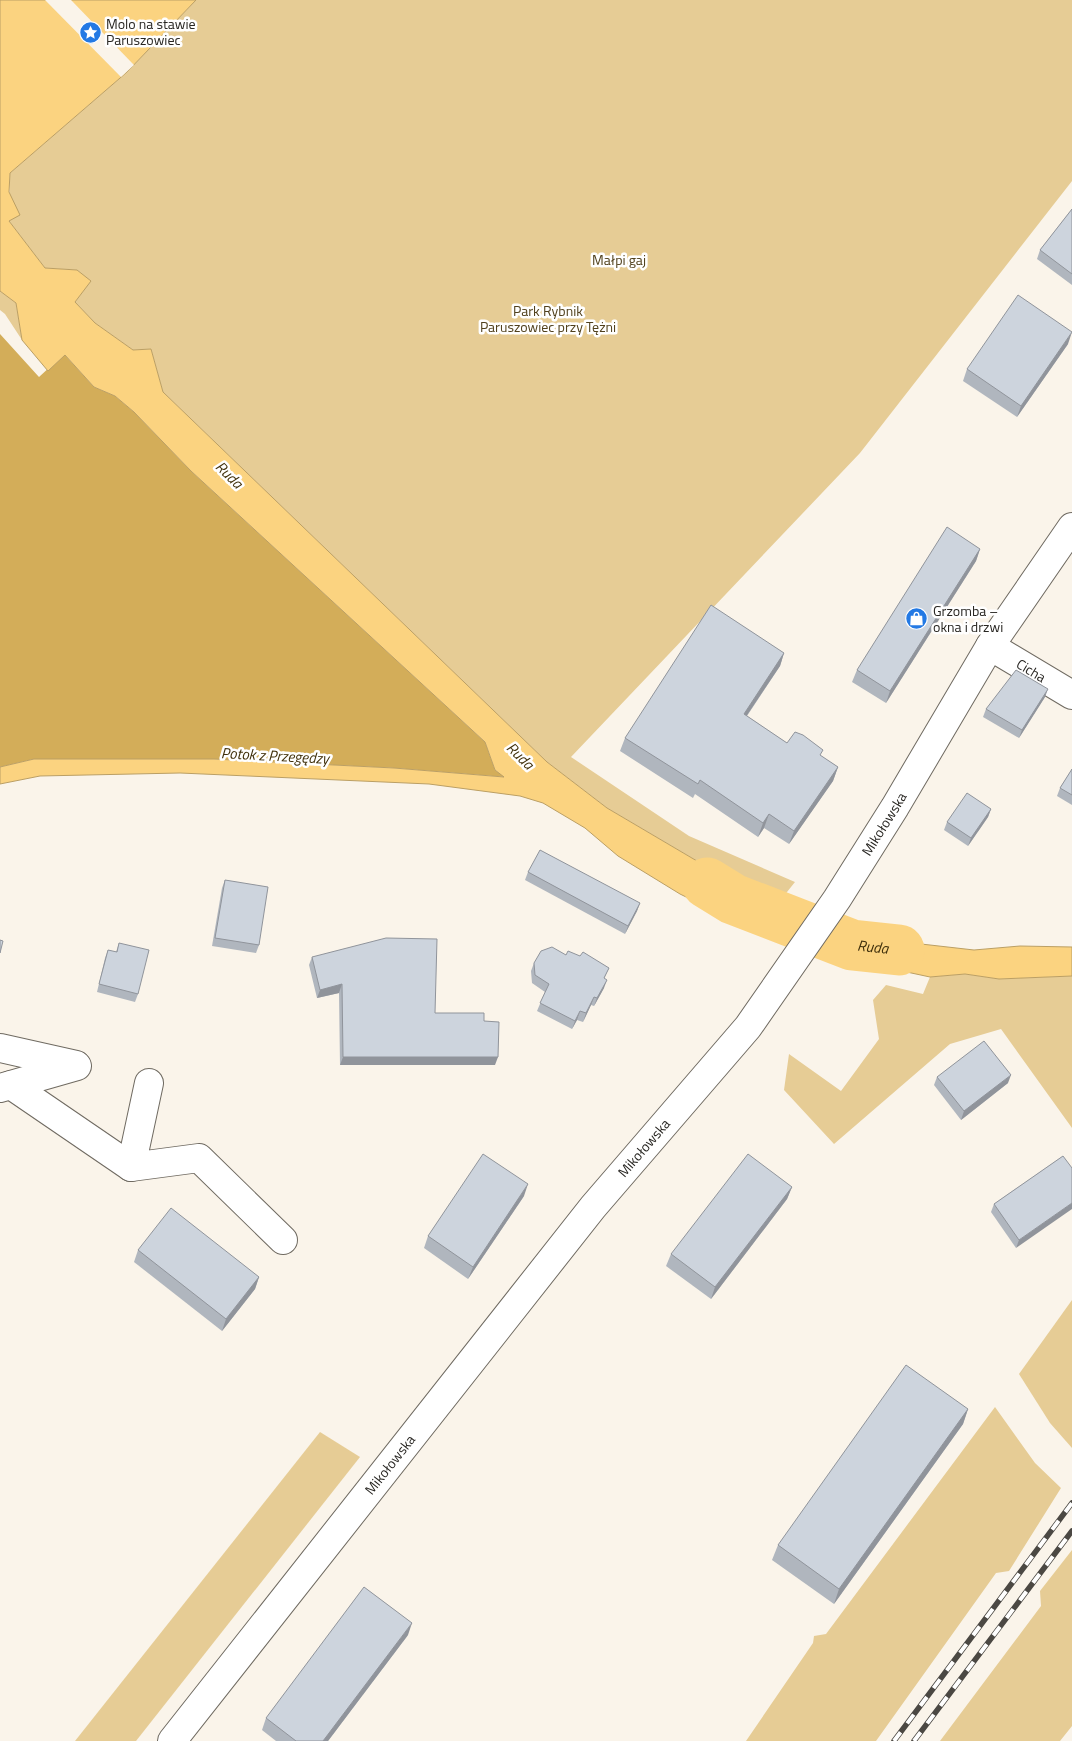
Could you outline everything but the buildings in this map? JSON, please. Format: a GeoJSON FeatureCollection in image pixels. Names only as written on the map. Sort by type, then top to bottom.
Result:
{"type":"FeatureCollection","features":[{"type":"Feature","properties":{"kind":"main road","name":"Mikołowska"},"geometry":{"type":"LineString","coordinates":[[172,1741],[593,1207],[733,1046],[789,970],[837,899],[895,807],[990,646],[1072,526]]}},
{"type":"Feature","properties":{"kind":"main road","name":"Cicha"},"geometry":{"type":"LineString","coordinates":[[990,646],[1072,695]]}},
{"type":"Feature","properties":{"kind":"main road"},"geometry":{"type":"LineString","coordinates":[[0,1048],[77,1066],[6,1086]]}},
{"type":"Feature","properties":{"kind":"main road"},"geometry":{"type":"LineString","coordinates":[[132,1167],[149,1083]]}},
{"type":"Feature","properties":{"kind":"main road"},"geometry":{"type":"LineString","coordinates":[[6,1086],[132,1167],[199,1158],[284,1240]]}},
{"type":"Feature","properties":{"kind":"green space","name":"Park Rybnik Paruszowiec przy Tężni"},"geometry":{"type":"Polygon","coordinates":[[[196,0],[1072,0],[1072,181],[860,453],[571,757],[689,836],[795,882],[775,907],[607,808],[547,762],[163,392],[151,349],[133,350],[95,323],[75,302],[90,281],[77,270],[45,268],[9,221],[10,173],[127,72],[196,0]]]}},
{"type":"Feature","properties":{"kind":"green space"},"geometry":{"type":"Polygon","coordinates":[[[0,291],[16,303],[22,340],[5,314],[0,310],[0,291]]]}},
{"type":"Feature","properties":{"kind":"green space"},"geometry":{"type":"Polygon","coordinates":[[[965,974],[999,979],[1072,976],[1072,1128],[1001,1029],[950,1044],[834,1144],[784,1090],[789,1054],[841,1091],[879,1039],[873,1000],[886,985],[923,994],[930,977],[965,974]]]}},
{"type":"Feature","properties":{"kind":"green space"},"geometry":{"type":"Polygon","coordinates":[[[1072,1300],[1072,1448],[1050,1423],[1019,1374],[1072,1300]]]}},
{"type":"Feature","properties":{"kind":"green space"},"geometry":{"type":"Polygon","coordinates":[[[995,1407],[1035,1463],[1061,1488],[1009,1571],[996,1573],[876,1741],[746,1741],[813,1643],[814,1636],[826,1634],[995,1407]]]}},
{"type":"Feature","properties":{"kind":"green space"},"geometry":{"type":"Polygon","coordinates":[[[320,1432],[360,1457],[136,1741],[75,1741],[320,1432]]]}},
{"type":"Feature","properties":{"kind":"green space"},"geometry":{"type":"Polygon","coordinates":[[[1072,1550],[1072,1726],[1060,1741],[940,1741],[1041,1606],[1040,1591],[1072,1550]]]}},
{"type":"Feature","properties":{"kind":"shaded area"},"geometry":{"type":"Polygon","coordinates":[[[0,334],[39,377],[64,354],[94,387],[115,396],[134,412],[191,471],[485,742],[495,770],[505,777],[394,768],[214,759],[34,759],[0,767],[0,334]]]}},
{"type":"Feature","properties":{"kind":"water"},"geometry":{"type":"Polygon","coordinates":[[[0,0],[196,0],[127,72],[10,173],[9,192],[20,215],[9,221],[45,268],[77,270],[91,281],[75,302],[95,323],[133,350],[151,349],[163,392],[547,762],[607,808],[775,907],[757,932],[680,894],[618,856],[585,828],[543,803],[520,796],[429,784],[180,773],[40,776],[0,784],[0,767],[34,759],[214,759],[394,768],[504,777],[495,770],[485,742],[191,471],[134,412],[115,396],[94,387],[65,355],[48,371],[22,340],[16,303],[0,291],[0,0]]]}},
{"type":"Feature","properties":{"kind":"water"},"geometry":{"type":"Polygon","coordinates":[[[839,925],[886,940],[974,950],[1020,946],[1072,947],[1072,976],[999,979],[965,974],[930,977],[818,953],[839,925]]]}},
{"type":"Feature","properties":{"kind":"pier","name":"Molo na stawie Paruszowiec"},"geometry":{"type":"Polygon","coordinates":[[[45,0],[71,0],[134,65],[121,77],[45,0]]]}},
{"type":"Feature","properties":{"kind":"waterway","name":"Ruda"},"geometry":{"type":"LineString","coordinates":[[707,883],[733,899],[852,945],[899,950]]}},
{"type":"Feature","properties":{"kind":"railway"},"geometry":{"type":"LineString","coordinates":[[894,1741],[1072,1503]]}},
{"type":"Feature","properties":{"kind":"railway"},"geometry":{"type":"LineString","coordinates":[[914,1741],[1072,1531]]}},
{"type":"Feature","properties":{"kind":"place","name":"Molo na stawie Paruszowiec"},"geometry":{"type":"Point","coordinates":[90,32]}},
{"type":"Feature","properties":{"kind":"place","name":"Grzomba – okna i drzwi"},"geometry":{"type":"Point","coordinates":[917,619]}},
{"type":"Feature","properties":{"kind":"park label","name":"Małpi gaj"},"geometry":{"type":"Point","coordinates":[619,260]}},
{"type":"Feature","properties":{"kind":"water label","name":"Potok z Przegędzy"},"geometry":{"type":"Point","coordinates":[275,756]}}]}
